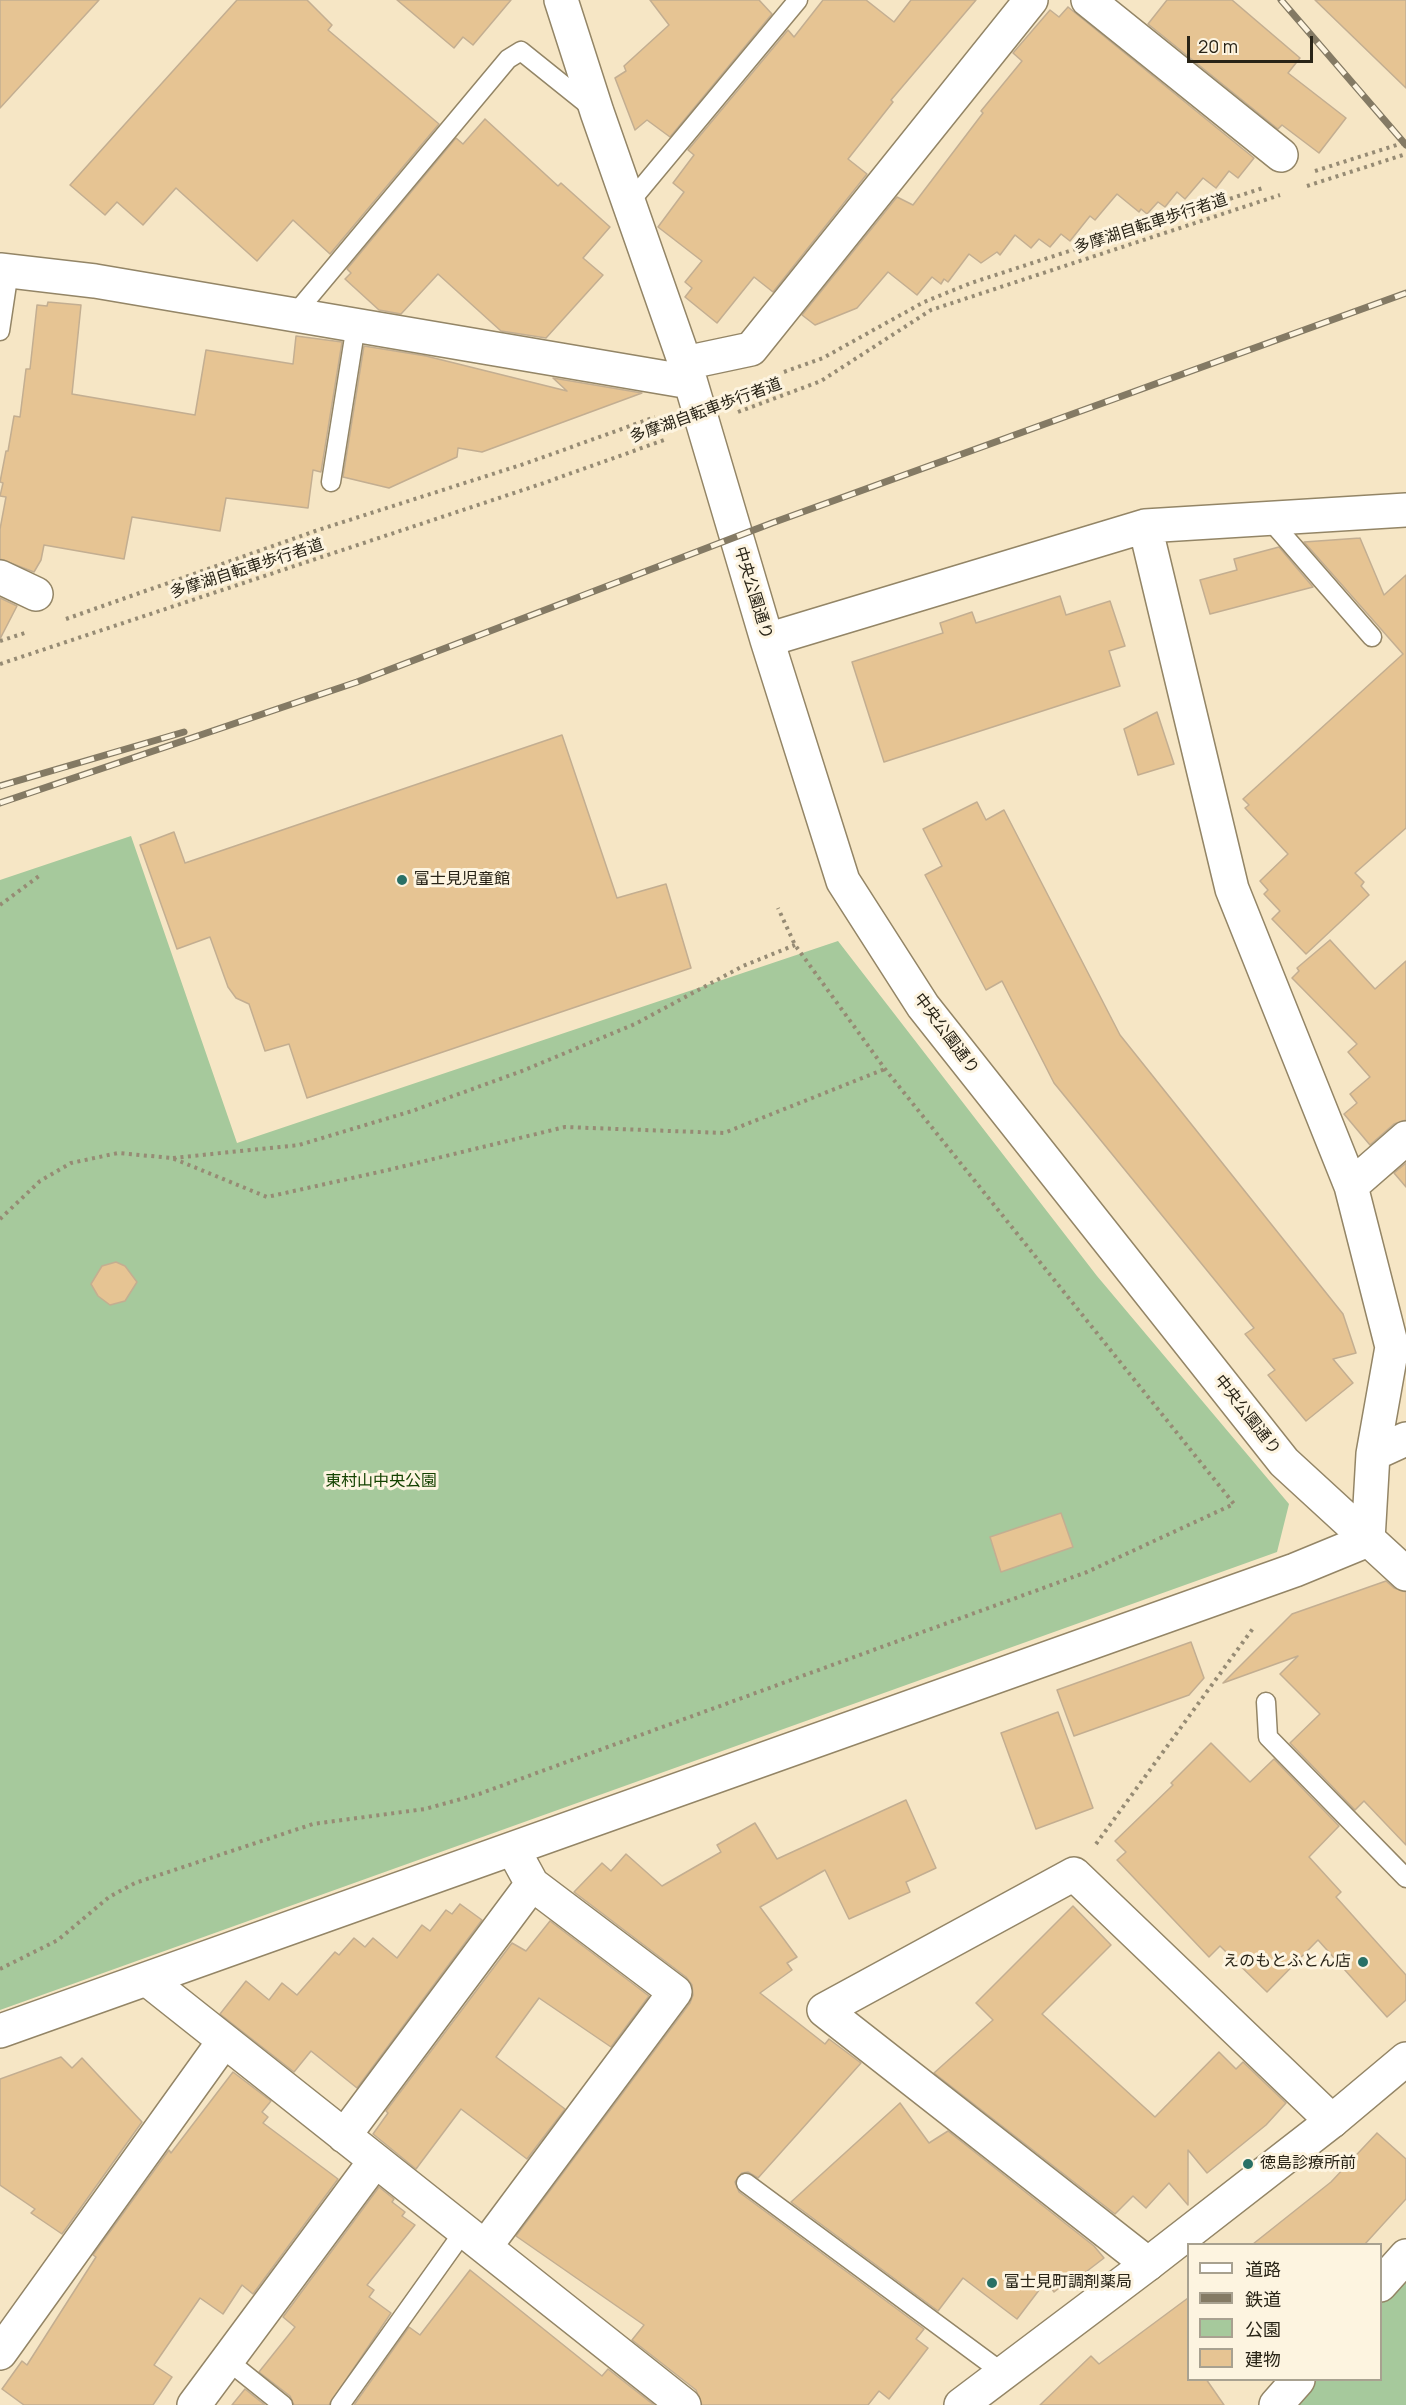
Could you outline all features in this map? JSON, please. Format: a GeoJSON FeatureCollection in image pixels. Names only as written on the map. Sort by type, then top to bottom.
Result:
{"type":"FeatureCollection","features":[{"type":"Feature","properties":{"kind":"street","name":"中央公園通り"},"geometry":{"type":"LineString","coordinates":[[561,0],[597,112],[694,393],[767,640],[843,881],[923,1006],[1284,1462],[1406,1574]]}},
{"type":"Feature","properties":{"kind":"street"},"geometry":{"type":"LineString","coordinates":[[5,270],[95,281],[356,325],[694,393],[751,349],[1031,0]]}},
{"type":"Feature","properties":{"kind":"street"},"geometry":{"type":"LineString","coordinates":[[1088,0],[1281,155]]}},
{"type":"Feature","properties":{"kind":"street"},"geometry":{"type":"LineString","coordinates":[[767,640],[1146,526],[1406,510]]}},
{"type":"Feature","properties":{"kind":"street"},"geometry":{"type":"LineString","coordinates":[[0,2031],[514,1851],[1284,1574],[1368,1540],[1373,1454],[1392,1347],[1351,1186],[1232,888],[1146,526]]}},
{"type":"Feature","properties":{"kind":"street"},"geometry":{"type":"LineString","coordinates":[[0,577],[36,594]]}},
{"type":"Feature","properties":{"kind":"street"},"geometry":{"type":"LineString","coordinates":[[1351,1186],[1406,1138]]}},
{"type":"Feature","properties":{"kind":"street"},"geometry":{"type":"LineString","coordinates":[[1373,1454],[1406,1439]]}},
{"type":"Feature","properties":{"kind":"street"},"geometry":{"type":"LineString","coordinates":[[475,2239],[675,1992],[532,1884],[514,1851]]}},
{"type":"Feature","properties":{"kind":"street"},"geometry":{"type":"LineString","coordinates":[[1148,2264],[824,2010],[1074,1874],[1332,2121]]}},
{"type":"Feature","properties":{"kind":"street"},"geometry":{"type":"LineString","coordinates":[[344,2136],[532,1884]]}},
{"type":"Feature","properties":{"kind":"street"},"geometry":{"type":"LineString","coordinates":[[148,1980],[684,2405]]}},
{"type":"Feature","properties":{"kind":"street"},"geometry":{"type":"LineString","coordinates":[[0,2354],[224,2041]]}},
{"type":"Feature","properties":{"kind":"street"},"geometry":{"type":"LineString","coordinates":[[961,2405],[1332,2121],[1406,2059]]}},
{"type":"Feature","properties":{"kind":"street"},"geometry":{"type":"LineString","coordinates":[[194,2405],[375,2161]]}},
{"type":"Feature","properties":{"kind":"street"},"geometry":{"type":"LineString","coordinates":[[1382,2283],[1406,2256]]}},
{"type":"Feature","properties":{"kind":"street"},"geometry":{"type":"LineString","coordinates":[[1276,2405],[1296,2381]]}},
{"type":"Feature","properties":{"kind":"lane"},"geometry":{"type":"LineString","coordinates":[[629,203],[798,0]]}},
{"type":"Feature","properties":{"kind":"lane"},"geometry":{"type":"LineString","coordinates":[[294,315],[508,59],[521,51],[597,112]]}},
{"type":"Feature","properties":{"kind":"lane"},"geometry":{"type":"LineString","coordinates":[[0,331],[5,270]]}},
{"type":"Feature","properties":{"kind":"lane"},"geometry":{"type":"LineString","coordinates":[[331,482],[356,325]]}},
{"type":"Feature","properties":{"kind":"lane"},"geometry":{"type":"LineString","coordinates":[[1270,520],[1372,637]]}},
{"type":"Feature","properties":{"kind":"lane"},"geometry":{"type":"LineString","coordinates":[[1266,1702],[1268,1737],[1406,1878]]}},
{"type":"Feature","properties":{"kind":"lane"},"geometry":{"type":"LineString","coordinates":[[746,2183],[1003,2373]]}},
{"type":"Feature","properties":{"kind":"lane"},"geometry":{"type":"LineString","coordinates":[[340,2405],[475,2239]]}},
{"type":"Feature","properties":{"kind":"lane"},"geometry":{"type":"LineString","coordinates":[[227,2360],[283,2405]]}},
{"type":"Feature","properties":{"kind":"path"},"geometry":{"type":"LineString","coordinates":[[1313,172],[1406,141]]}},
{"type":"Feature","properties":{"kind":"path"},"geometry":{"type":"LineString","coordinates":[[1304,187],[1406,154]]}},
{"type":"Feature","properties":{"kind":"path"},"geometry":{"type":"LineString","coordinates":[[781,372],[824,358],[924,302],[971,283],[1267,187]]}},
{"type":"Feature","properties":{"kind":"path","name":"多摩湖自転車歩行者道"},"geometry":{"type":"LineString","coordinates":[[0,664],[541,484],[694,393],[821,381],[931,310],[1282,194]]}},
{"type":"Feature","properties":{"kind":"path"},"geometry":{"type":"LineString","coordinates":[[62,621],[315,531],[527,463],[694,393]]}},
{"type":"Feature","properties":{"kind":"path"},"geometry":{"type":"LineString","coordinates":[[0,641],[31,631]]}},
{"type":"Feature","properties":{"kind":"path"},"geometry":{"type":"LineString","coordinates":[[0,905],[39,876]]}},
{"type":"Feature","properties":{"kind":"path"},"geometry":{"type":"LineString","coordinates":[[0,1969],[58,1940],[109,1897],[135,1883],[251,1842],[313,1824],[425,1809],[479,1794],[1087,1572],[1233,1504],[885,1069],[795,945],[778,908]]}},
{"type":"Feature","properties":{"kind":"path"},"geometry":{"type":"LineString","coordinates":[[0,1219],[40,1180],[72,1163],[118,1153],[172,1158],[299,1145],[411,1111],[522,1071],[635,1024],[743,966],[795,945]]}},
{"type":"Feature","properties":{"kind":"path"},"geometry":{"type":"LineString","coordinates":[[172,1158],[267,1197],[565,1126],[724,1133],[885,1069]]}},
{"type":"Feature","properties":{"kind":"path"},"geometry":{"type":"LineString","coordinates":[[1074,1874],[1260,1618]]}},
{"type":"Feature","properties":{"kind":"green space","name":"東村山中央公園"},"geometry":{"type":"Polygon","coordinates":[[[131,836],[237,1143],[838,941],[1097,1276],[1289,1504],[1277,1552],[0,2010],[0,880],[131,836]]]}},
{"type":"Feature","properties":{"kind":"green space"},"geometry":{"type":"Polygon","coordinates":[[[1406,2256],[1406,2405],[1276,2405],[1297,2381],[1382,2381],[1382,2284],[1406,2256]]]}},
{"type":"Feature","properties":{"kind":"building"},"geometry":{"type":"Polygon","coordinates":[[[0,0],[99,0],[0,108],[0,0]]]}},
{"type":"Feature","properties":{"kind":"building"},"geometry":{"type":"Polygon","coordinates":[[[237,0],[307,0],[332,25],[328,30],[439,124],[330,254],[293,220],[257,261],[176,188],[143,225],[117,202],[105,215],[70,185],[237,0]]]}},
{"type":"Feature","properties":{"kind":"building"},"geometry":{"type":"Polygon","coordinates":[[[397,0],[511,0],[473,45],[463,37],[454,48],[397,0]]]}},
{"type":"Feature","properties":{"kind":"building"},"geometry":{"type":"Polygon","coordinates":[[[650,0],[759,0],[772,14],[670,137],[647,120],[635,130],[615,78],[626,71],[624,66],[669,25],[650,0]]]}},
{"type":"Feature","properties":{"kind":"building"},"geometry":{"type":"Polygon","coordinates":[[[823,0],[866,0],[894,22],[911,0],[976,0],[891,100],[893,102],[848,159],[867,174],[773,292],[754,277],[717,323],[685,297],[692,288],[685,282],[702,261],[658,227],[684,192],[673,183],[694,155],[688,150],[788,30],[794,37],[823,0]]]}},
{"type":"Feature","properties":{"kind":"building"},"geometry":{"type":"Polygon","coordinates":[[[1167,0],[1232,0],[1300,58],[1288,73],[1346,118],[1319,153],[1282,125],[1278,129],[1148,24],[1167,0]]]}},
{"type":"Feature","properties":{"kind":"building"},"geometry":{"type":"Polygon","coordinates":[[[1315,0],[1406,0],[1406,88],[1315,0]]]}},
{"type":"Feature","properties":{"kind":"building"},"geometry":{"type":"Polygon","coordinates":[[[1068,7],[1254,158],[1238,178],[1229,171],[1216,188],[1203,178],[1185,199],[1177,192],[1165,207],[1158,202],[1147,214],[1141,209],[1139,212],[1117,194],[1095,220],[1090,216],[1070,241],[1061,234],[1050,247],[1039,239],[1031,248],[1015,235],[1000,255],[997,252],[981,263],[969,254],[948,282],[944,279],[941,284],[932,277],[917,295],[888,272],[857,308],[815,325],[802,315],[897,197],[913,205],[983,113],[981,111],[1022,61],[1013,53],[1050,10],[1059,17],[1068,7]]]}},
{"type":"Feature","properties":{"kind":"building"},"geometry":{"type":"Polygon","coordinates":[[[485,119],[558,186],[561,183],[610,227],[583,258],[603,275],[546,338],[501,331],[438,274],[401,314],[379,310],[345,279],[351,273],[347,269],[456,138],[463,144],[485,119]]]}},
{"type":"Feature","properties":{"kind":"building"},"geometry":{"type":"Polygon","coordinates":[[[48,302],[81,305],[72,394],[195,415],[206,350],[293,364],[296,336],[342,342],[321,472],[313,470],[308,508],[226,498],[220,531],[132,517],[124,559],[44,545],[41,560],[34,572],[0,559],[0,529],[6,497],[0,496],[3,483],[0,482],[14,416],[20,417],[26,369],[30,369],[37,305],[47,306],[48,302]]]}},
{"type":"Feature","properties":{"kind":"building"},"geometry":{"type":"Polygon","coordinates":[[[364,346],[426,356],[567,391],[553,378],[642,393],[482,452],[458,448],[457,457],[389,488],[343,477],[364,346]]]}},
{"type":"Feature","properties":{"kind":"building"},"geometry":{"type":"Polygon","coordinates":[[[1360,538],[1384,595],[1406,575],[1406,828],[1355,873],[1364,882],[1361,886],[1369,895],[1306,954],[1272,919],[1280,911],[1264,894],[1268,890],[1260,881],[1288,854],[1245,808],[1249,805],[1243,799],[1403,654],[1304,542],[1360,538]]]}},
{"type":"Feature","properties":{"kind":"building"},"geometry":{"type":"Polygon","coordinates":[[[1279,547],[1313,587],[1210,614],[1200,580],[1237,570],[1234,559],[1279,547]]]}},
{"type":"Feature","properties":{"kind":"building"},"geometry":{"type":"Polygon","coordinates":[[[1060,596],[1066,615],[1110,601],[1125,646],[1109,651],[1120,686],[884,762],[852,662],[943,633],[940,623],[972,612],[976,623],[1060,596]]]}},
{"type":"Feature","properties":{"kind":"building"},"geometry":{"type":"Polygon","coordinates":[[[0,598],[17,606],[0,639],[0,598]]]}},
{"type":"Feature","properties":{"kind":"building"},"geometry":{"type":"Polygon","coordinates":[[[1157,712],[1174,764],[1138,775],[1124,729],[1157,712]]]}},
{"type":"Feature","properties":{"kind":"building"},"geometry":{"type":"Polygon","coordinates":[[[562,735],[617,898],[666,884],[691,968],[307,1098],[289,1044],[265,1051],[249,1004],[236,998],[228,987],[210,937],[177,949],[140,845],[174,832],[185,863],[562,735]]]}},
{"type":"Feature","properties":{"kind":"building"},"geometry":{"type":"Polygon","coordinates":[[[977,802],[986,820],[1004,810],[1120,1035],[1343,1314],[1356,1353],[1333,1359],[1353,1383],[1306,1421],[1268,1375],[1275,1370],[1245,1334],[1254,1328],[1054,1083],[1002,981],[986,990],[925,875],[942,866],[923,829],[977,802]]]}},
{"type":"Feature","properties":{"kind":"building"},"geometry":{"type":"Polygon","coordinates":[[[1330,940],[1375,989],[1406,961],[1406,1120],[1394,1124],[1370,1145],[1344,1114],[1357,1103],[1350,1094],[1370,1077],[1348,1052],[1357,1044],[1292,978],[1299,971],[1297,968],[1330,940]]]}},
{"type":"Feature","properties":{"kind":"building"},"geometry":{"type":"Polygon","coordinates":[[[1406,1163],[1406,1187],[1394,1173],[1406,1163]]]}},
{"type":"Feature","properties":{"kind":"building"},"geometry":{"type":"Polygon","coordinates":[[[116,1262],[125,1266],[137,1282],[125,1301],[110,1305],[98,1296],[91,1284],[102,1266],[116,1262]]]}},
{"type":"Feature","properties":{"kind":"building"},"geometry":{"type":"Polygon","coordinates":[[[1061,1513],[1073,1547],[1001,1572],[990,1537],[1061,1513]]]}},
{"type":"Feature","properties":{"kind":"building"},"geometry":{"type":"Polygon","coordinates":[[[1386,1581],[1394,1588],[1406,1592],[1406,1845],[1364,1801],[1355,1810],[1290,1743],[1320,1714],[1280,1674],[1298,1656],[1223,1683],[1292,1614],[1386,1581]]]}},
{"type":"Feature","properties":{"kind":"building"},"geometry":{"type":"Polygon","coordinates":[[[1191,1642],[1204,1678],[1189,1695],[1074,1736],[1057,1690],[1191,1642]]]}},
{"type":"Feature","properties":{"kind":"building"},"geometry":{"type":"Polygon","coordinates":[[[1058,1712],[1093,1808],[1036,1829],[1001,1733],[1058,1712]]]}},
{"type":"Feature","properties":{"kind":"building"},"geometry":{"type":"Polygon","coordinates":[[[1211,1743],[1250,1782],[1274,1759],[1339,1826],[1309,1857],[1341,1892],[1336,1897],[1406,1975],[1406,2000],[1387,2017],[1318,1940],[1267,1992],[1220,1946],[1209,1957],[1117,1860],[1126,1852],[1115,1841],[1173,1785],[1171,1783],[1211,1743]]]}},
{"type":"Feature","properties":{"kind":"building"},"geometry":{"type":"Polygon","coordinates":[[[906,1800],[936,1868],[906,1882],[910,1892],[849,1919],[825,1870],[760,1907],[797,1957],[787,1963],[792,1970],[760,1993],[825,2044],[829,2039],[861,2063],[758,2178],[748,2172],[742,2173],[735,2182],[739,2192],[924,2329],[916,2339],[928,2348],[889,2399],[879,2391],[868,2405],[702,2405],[696,2390],[632,2340],[644,2325],[516,2236],[690,2003],[693,1995],[692,1985],[686,1977],[574,1892],[602,1863],[611,1871],[626,1854],[662,1886],[721,1852],[717,1845],[755,1823],[777,1859],[906,1800]]]}},
{"type":"Feature","properties":{"kind":"building"},"geometry":{"type":"Polygon","coordinates":[[[460,1904],[482,1920],[357,2088],[311,2051],[294,2072],[220,2014],[246,1981],[269,2000],[282,1983],[297,1995],[335,1952],[339,1955],[354,1938],[365,1947],[373,1938],[397,1958],[422,1925],[430,1931],[446,1910],[452,1914],[460,1904]]]}},
{"type":"Feature","properties":{"kind":"building"},"geometry":{"type":"Polygon","coordinates":[[[1073,1906],[1111,1945],[1042,2014],[1155,2117],[1219,2052],[1236,2069],[1243,2062],[1286,2103],[1266,2125],[1207,2173],[1188,2150],[1188,2205],[1169,2183],[1146,2208],[1133,2196],[1115,2214],[934,2073],[993,2020],[976,2003],[1073,1906]]]}},
{"type":"Feature","properties":{"kind":"building"},"geometry":{"type":"Polygon","coordinates":[[[550,1921],[649,1996],[611,2047],[539,1998],[496,2057],[565,2109],[527,2159],[461,2109],[416,2169],[373,2134],[388,2113],[386,2111],[512,1943],[526,1951],[550,1921]]]}},
{"type":"Feature","properties":{"kind":"building"},"geometry":{"type":"Polygon","coordinates":[[[61,2057],[72,2068],[82,2058],[142,2122],[62,2234],[31,2213],[35,2209],[0,2185],[0,2079],[61,2057]]]}},
{"type":"Feature","properties":{"kind":"building"},"geometry":{"type":"Polygon","coordinates":[[[233,2072],[271,2101],[262,2112],[268,2117],[263,2123],[338,2179],[253,2294],[242,2285],[223,2314],[200,2298],[154,2365],[172,2377],[153,2405],[24,2405],[2,2389],[22,2361],[27,2365],[96,2257],[93,2255],[169,2150],[171,2153],[233,2072]]]}},
{"type":"Feature","properties":{"kind":"building"},"geometry":{"type":"Polygon","coordinates":[[[900,2103],[929,2143],[948,2131],[1094,2246],[1104,2258],[1078,2278],[1076,2275],[1054,2292],[1046,2281],[1017,2319],[963,2278],[938,2311],[791,2202],[900,2103]]]}},
{"type":"Feature","properties":{"kind":"building"},"geometry":{"type":"Polygon","coordinates":[[[1377,2133],[1406,2159],[1406,2199],[1366,2243],[1254,2243],[1331,2182],[1377,2133]]]}},
{"type":"Feature","properties":{"kind":"building"},"geometry":{"type":"Polygon","coordinates":[[[379,2187],[394,2199],[392,2202],[405,2212],[402,2216],[415,2225],[367,2285],[374,2290],[369,2297],[391,2313],[329,2405],[294,2405],[290,2396],[259,2372],[295,2327],[283,2317],[379,2187]]]}},
{"type":"Feature","properties":{"kind":"building"},"geometry":{"type":"Polygon","coordinates":[[[470,2270],[602,2376],[608,2369],[654,2405],[354,2405],[409,2327],[420,2335],[470,2270]]]}},
{"type":"Feature","properties":{"kind":"building"},"geometry":{"type":"Polygon","coordinates":[[[1187,2299],[1187,2381],[1207,2381],[1224,2405],[1040,2405],[1091,2356],[1099,2364],[1187,2299]]]}},
{"type":"Feature","properties":{"kind":"building"},"geometry":{"type":"Polygon","coordinates":[[[245,2389],[265,2405],[232,2405],[245,2389]]]}},
{"type":"Feature","properties":{"kind":"railway"},"geometry":{"type":"LineString","coordinates":[[1281,0],[1406,145]]}},
{"type":"Feature","properties":{"kind":"railway"},"geometry":{"type":"LineString","coordinates":[[0,803],[357,682],[772,523],[1406,293]]}},
{"type":"Feature","properties":{"kind":"railway"},"geometry":{"type":"LineString","coordinates":[[0,786],[184,732]]}},
{"type":"Feature","properties":{"kind":"place","name":"富士見児童館"},"geometry":{"type":"Point","coordinates":[402,880]}},
{"type":"Feature","properties":{"kind":"place","name":"えのもとふとん店"},"geometry":{"type":"Point","coordinates":[1363,1962]}},
{"type":"Feature","properties":{"kind":"place","name":"徳島診療所前"},"geometry":{"type":"Point","coordinates":[1248,2164]}},
{"type":"Feature","properties":{"kind":"place","name":"富士見町調剤薬局"},"geometry":{"type":"Point","coordinates":[992,2283]}}]}
